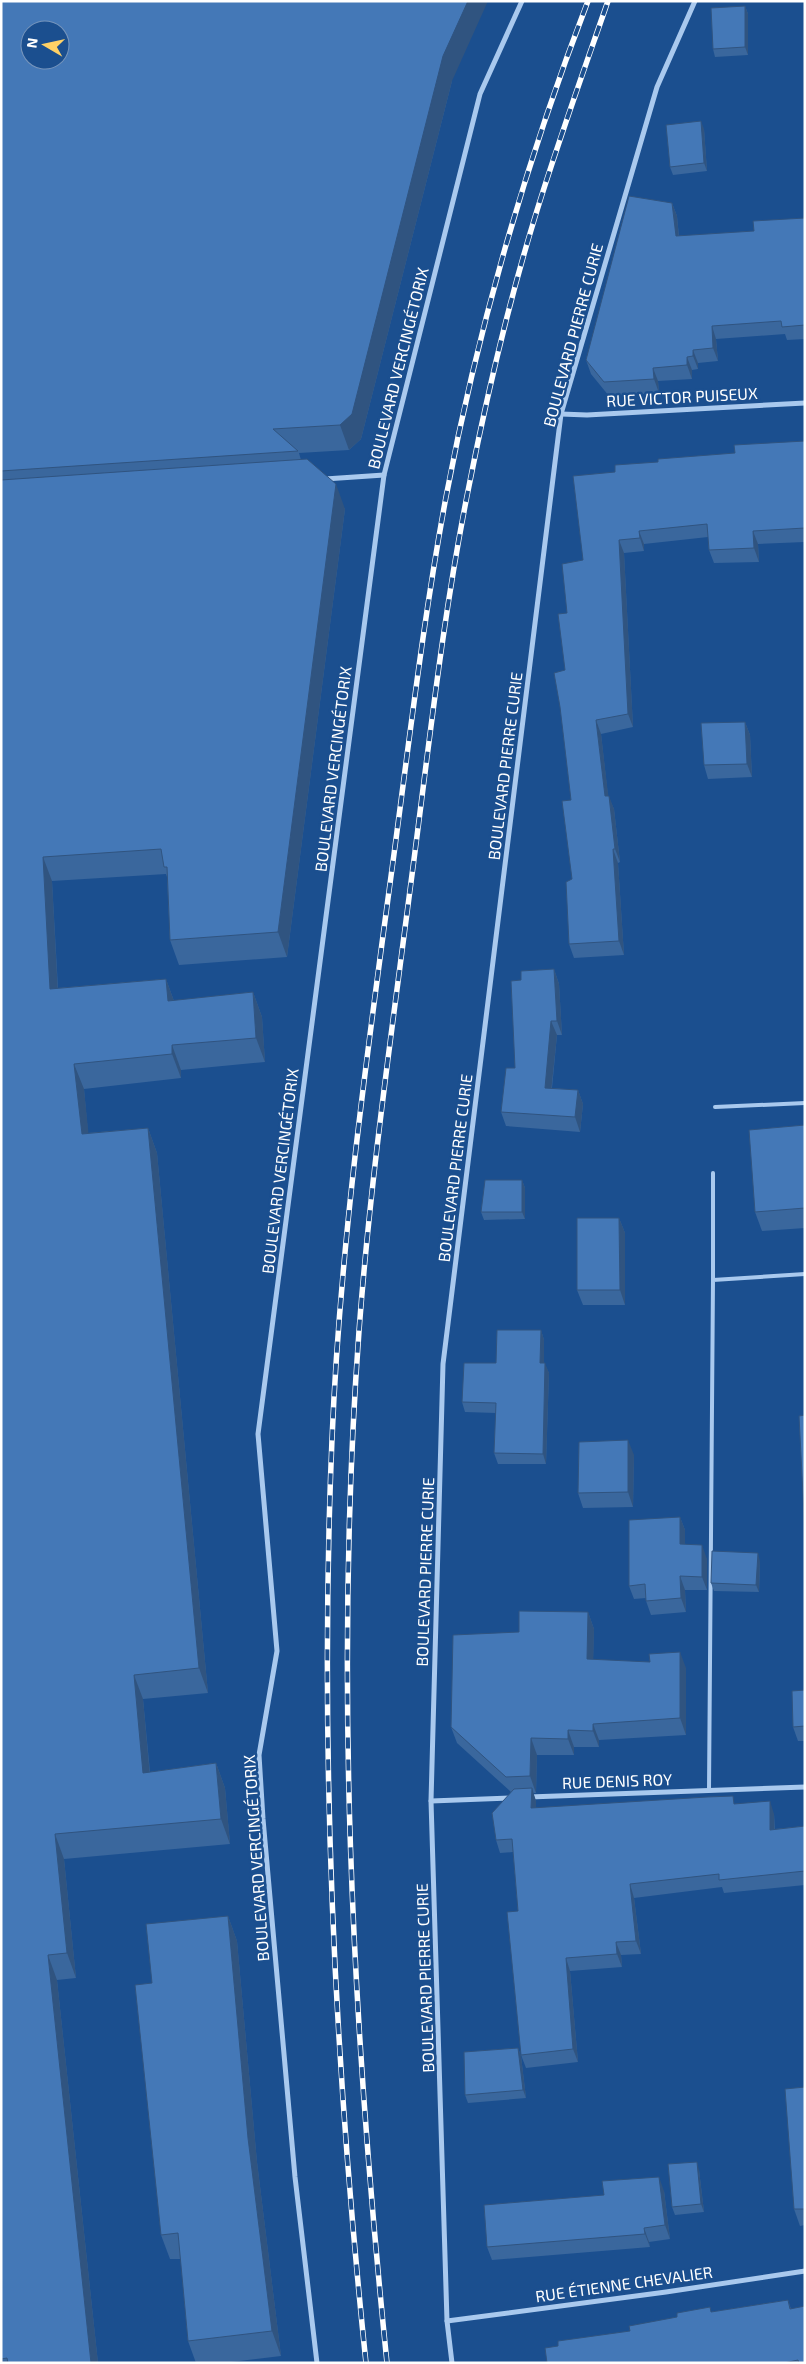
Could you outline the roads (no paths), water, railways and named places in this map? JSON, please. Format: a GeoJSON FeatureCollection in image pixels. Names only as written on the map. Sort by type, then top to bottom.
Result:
{"type":"FeatureCollection","features":[{"type":"Feature","properties":{"kind":"street","name":"BOULEVARD VERCINGÉTORIX"},"geometry":{"type":"LineString","coordinates":[[317,2363],[295,2178],[263,1819],[260,1755],[277,1651],[258,1434],[384,475],[480,94],[522,1]]}},
{"type":"Feature","properties":{"kind":"street","name":"BOULEVARD PIERRE CURIE"},"geometry":{"type":"LineString","coordinates":[[452,2363],[447,2321],[431,1801],[443,1364],[561,414],[656,87],[695,1]]}},
{"type":"Feature","properties":{"kind":"street","name":"RUE VICTOR PUISEUX"},"geometry":{"type":"LineString","coordinates":[[561,414],[587,415],[805,403]]}},
{"type":"Feature","properties":{"kind":"street"},"geometry":{"type":"LineString","coordinates":[[315,480],[384,475]]}},
{"type":"Feature","properties":{"kind":"street","name":"RUE DENIS ROY"},"geometry":{"type":"LineString","coordinates":[[527,1797],[805,1787]]}},
{"type":"Feature","properties":{"kind":"street"},"geometry":{"type":"LineString","coordinates":[[431,1801],[517,1798]]}},
{"type":"Feature","properties":{"kind":"street","name":"RUE ÉTIENNE CHEVALIER"},"geometry":{"type":"LineString","coordinates":[[447,2321],[805,2271]]}},
{"type":"Feature","properties":{"kind":"lane"},"geometry":{"type":"LineString","coordinates":[[715,1107],[805,1103]]}},
{"type":"Feature","properties":{"kind":"lane"},"geometry":{"type":"LineString","coordinates":[[709,1790],[713,1173]]}},
{"type":"Feature","properties":{"kind":"lane"},"geometry":{"type":"LineString","coordinates":[[713,1280],[805,1274]]}},
{"type":"Feature","properties":{"kind":"railway"},"geometry":{"type":"LineString","coordinates":[[366,2363],[345,2133],[332,1902],[329,1786],[328,1555],[332,1439],[341,1292],[365,1073],[412,720],[446,497],[473,371],[506,246],[544,123],[588,1]]}},
{"type":"Feature","properties":{"kind":"railway"},"geometry":{"type":"LineString","coordinates":[[387,2363],[364,2106],[350,1848],[348,1589],[359,1331],[369,1220],[436,687],[459,536],[483,418],[525,250],[552,163],[608,1]]}}]}
